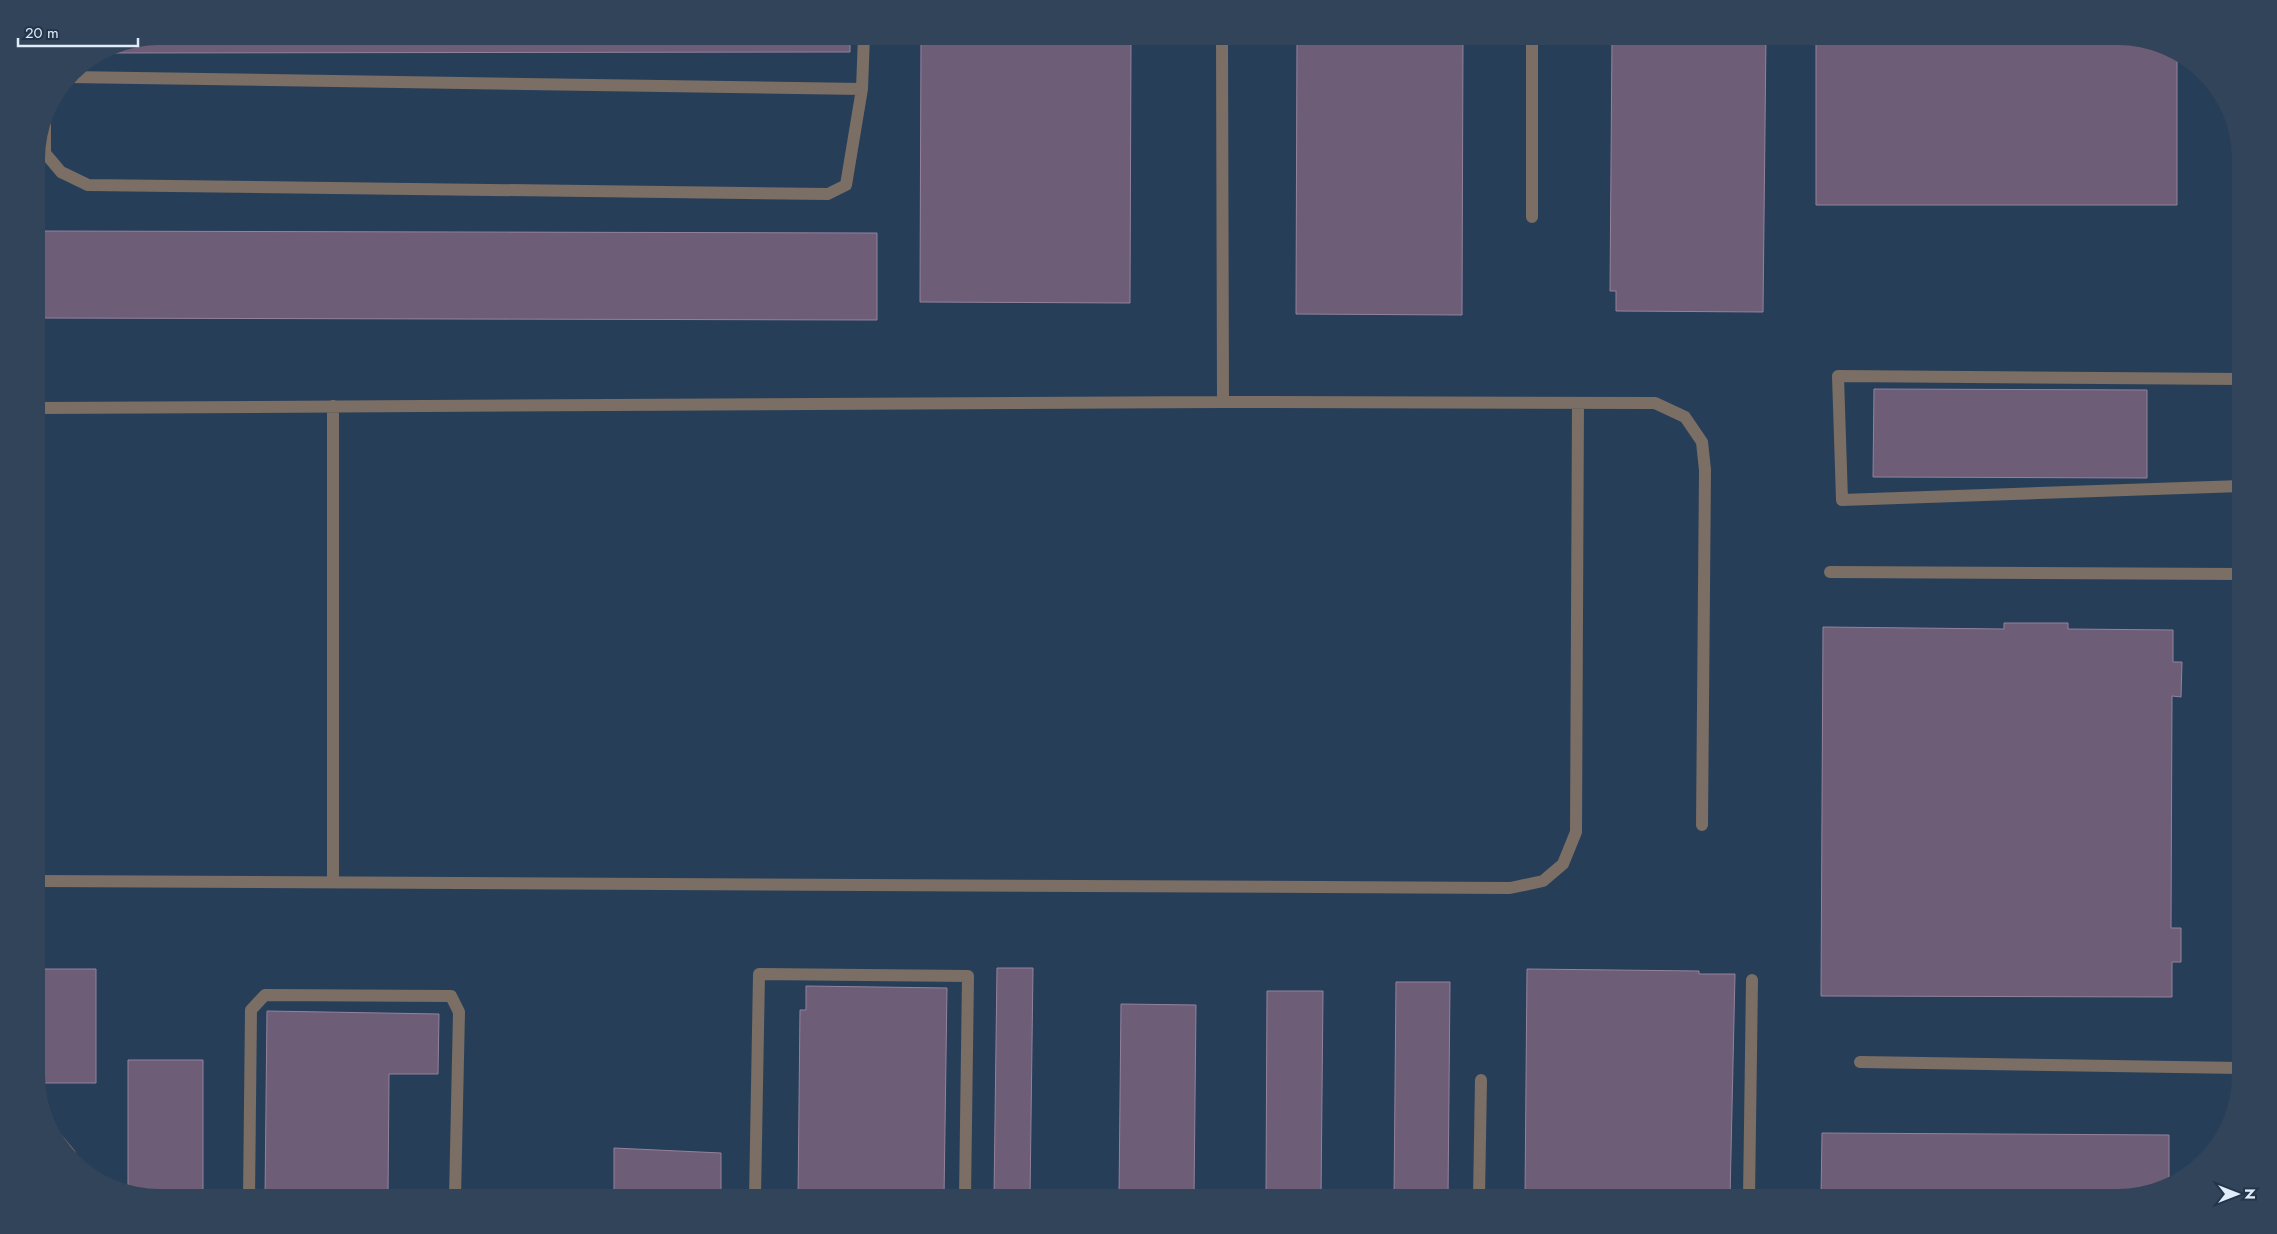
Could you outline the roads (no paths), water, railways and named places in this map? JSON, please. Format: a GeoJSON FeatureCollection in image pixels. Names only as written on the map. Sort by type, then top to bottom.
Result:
{"type":"FeatureCollection","features":[{"type":"Feature","properties":{"kind":"lane"},"geometry":{"type":"LineString","coordinates":[[46,144],[46,153],[61,172],[88,185],[828,194],[846,185],[862,89],[864,45]]}},
{"type":"Feature","properties":{"kind":"lane"},"geometry":{"type":"LineString","coordinates":[[1222,45],[1223,402]]}},
{"type":"Feature","properties":{"kind":"lane"},"geometry":{"type":"LineString","coordinates":[[1532,45],[1532,216]]}},
{"type":"Feature","properties":{"kind":"lane"},"geometry":{"type":"LineString","coordinates":[[80,77],[862,89]]}},
{"type":"Feature","properties":{"kind":"lane"},"geometry":{"type":"LineString","coordinates":[[2232,379],[1838,376],[1842,500],[2232,486]]}},
{"type":"Feature","properties":{"kind":"lane"},"geometry":{"type":"LineString","coordinates":[[45,408],[1223,402],[1655,403],[1685,417],[1702,442],[1705,470],[1702,825]]}},
{"type":"Feature","properties":{"kind":"lane"},"geometry":{"type":"LineString","coordinates":[[45,881],[1510,888],[1543,881],[1563,864],[1576,832],[1578,403]]}},
{"type":"Feature","properties":{"kind":"lane"},"geometry":{"type":"LineString","coordinates":[[332,406],[333,882]]}},
{"type":"Feature","properties":{"kind":"lane"},"geometry":{"type":"LineString","coordinates":[[1830,572],[2232,574]]}},
{"type":"Feature","properties":{"kind":"lane"},"geometry":{"type":"LineString","coordinates":[[755,1189],[759,974],[968,976],[965,1189]]}},
{"type":"Feature","properties":{"kind":"lane"},"geometry":{"type":"LineString","coordinates":[[1749,1189],[1752,980]]}},
{"type":"Feature","properties":{"kind":"lane"},"geometry":{"type":"LineString","coordinates":[[249,1189],[252,1010],[265,995],[451,996],[459,1012],[455,1189]]}},
{"type":"Feature","properties":{"kind":"lane"},"geometry":{"type":"LineString","coordinates":[[1860,1062],[2232,1068]]}},
{"type":"Feature","properties":{"kind":"lane"},"geometry":{"type":"LineString","coordinates":[[1479,1189],[1482,1080]]}}]}
